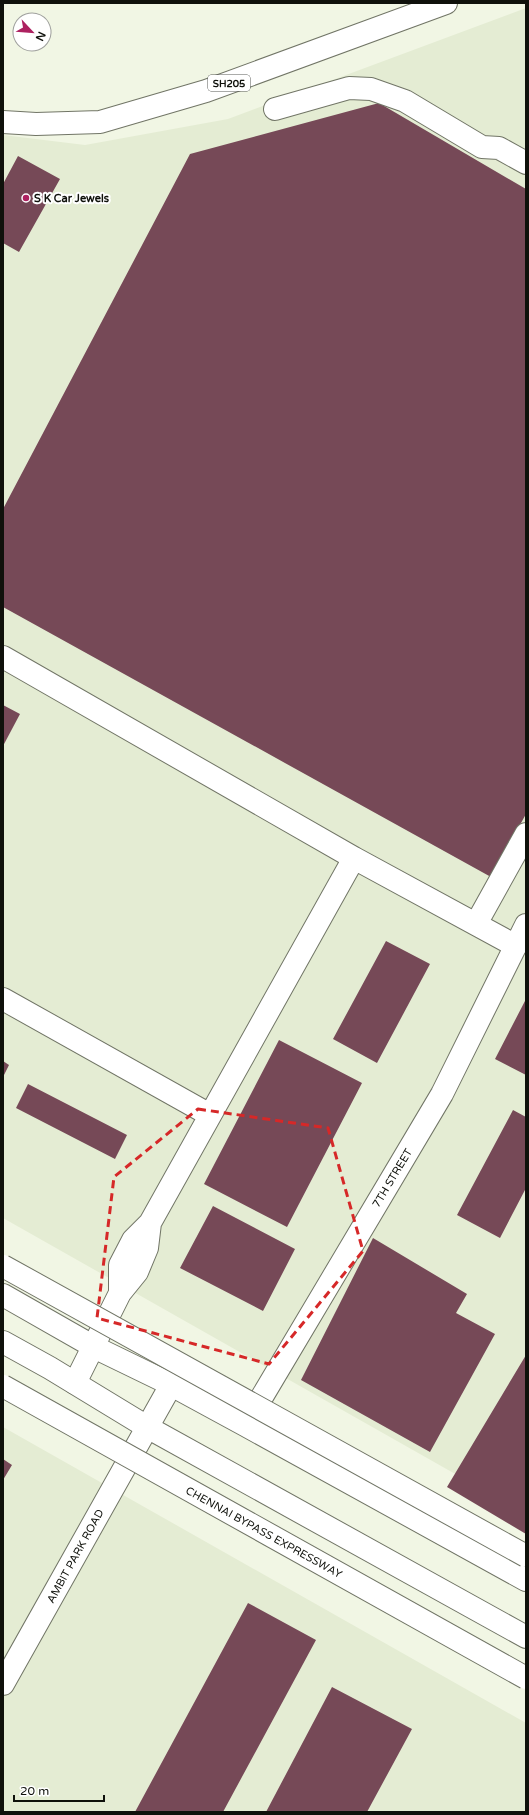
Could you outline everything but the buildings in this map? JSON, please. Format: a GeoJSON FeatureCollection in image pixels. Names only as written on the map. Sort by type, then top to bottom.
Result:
{"type":"FeatureCollection","features":[{"type":"Feature","properties":{"kind":"main road","name":"SH205"},"geometry":{"type":"LineString","coordinates":[[3,122],[36,124],[100,122],[206,91],[446,3]]}},
{"type":"Feature","properties":{"kind":"main road"},"geometry":{"type":"LineString","coordinates":[[275,109],[349,88],[371,89],[405,101],[482,147],[499,148],[526,163]]}},
{"type":"Feature","properties":{"kind":"main road"},"geometry":{"type":"LineString","coordinates":[[3,657],[354,858],[516,946]]}},
{"type":"Feature","properties":{"kind":"main road"},"geometry":{"type":"LineString","coordinates":[[476,924],[526,834]]}},
{"type":"Feature","properties":{"kind":"main road"},"geometry":{"type":"LineString","coordinates":[[75,1384],[120,1293],[120,1265],[133,1240],[150,1223],[354,858]]}},
{"type":"Feature","properties":{"kind":"main road","name":"7TH STREET"},"geometry":{"type":"LineString","coordinates":[[245,1425],[442,1094],[526,925]]}},
{"type":"Feature","properties":{"kind":"main road"},"geometry":{"type":"LineString","coordinates":[[3,998],[210,1115]]}},
{"type":"Feature","properties":{"kind":"main road"},"geometry":{"type":"LineString","coordinates":[[3,1266],[526,1556]]}},
{"type":"Feature","properties":{"kind":"main road"},"geometry":{"type":"LineString","coordinates":[[3,1295],[93,1346],[171,1385],[526,1580]]}},
{"type":"Feature","properties":{"kind":"main road"},"geometry":{"type":"LineString","coordinates":[[3,1342],[147,1427],[526,1637]]}},
{"type":"Feature","properties":{"kind":"main road","name":"AMBIT PARK ROAD"},"geometry":{"type":"LineString","coordinates":[[3,1684],[171,1385]]}},
{"type":"Feature","properties":{"kind":"main road","name":"CHENNAI BYPASS EXPRESSWAY"},"geometry":{"type":"LineString","coordinates":[[3,1386],[526,1678]]}},
{"type":"Feature","properties":{"kind":"highlighted area"},"geometry":{"type":"Polygon","coordinates":[[[198,1109],[328,1128],[363,1251],[269,1364],[97,1318],[114,1177],[198,1109]]]}},
{"type":"Feature","properties":{"kind":"shaded area"},"geometry":{"type":"Polygon","coordinates":[[[526,8],[526,1514],[3,1218],[3,135],[85,145],[228,119],[526,8]]]}},
{"type":"Feature","properties":{"kind":"shaded area"},"geometry":{"type":"Polygon","coordinates":[[[3,1427],[526,1723],[526,1812],[3,1812],[3,1427]]]}},
{"type":"Feature","properties":{"kind":"place","name":"S K Car Jewels"},"geometry":{"type":"Point","coordinates":[26,198]}}]}
